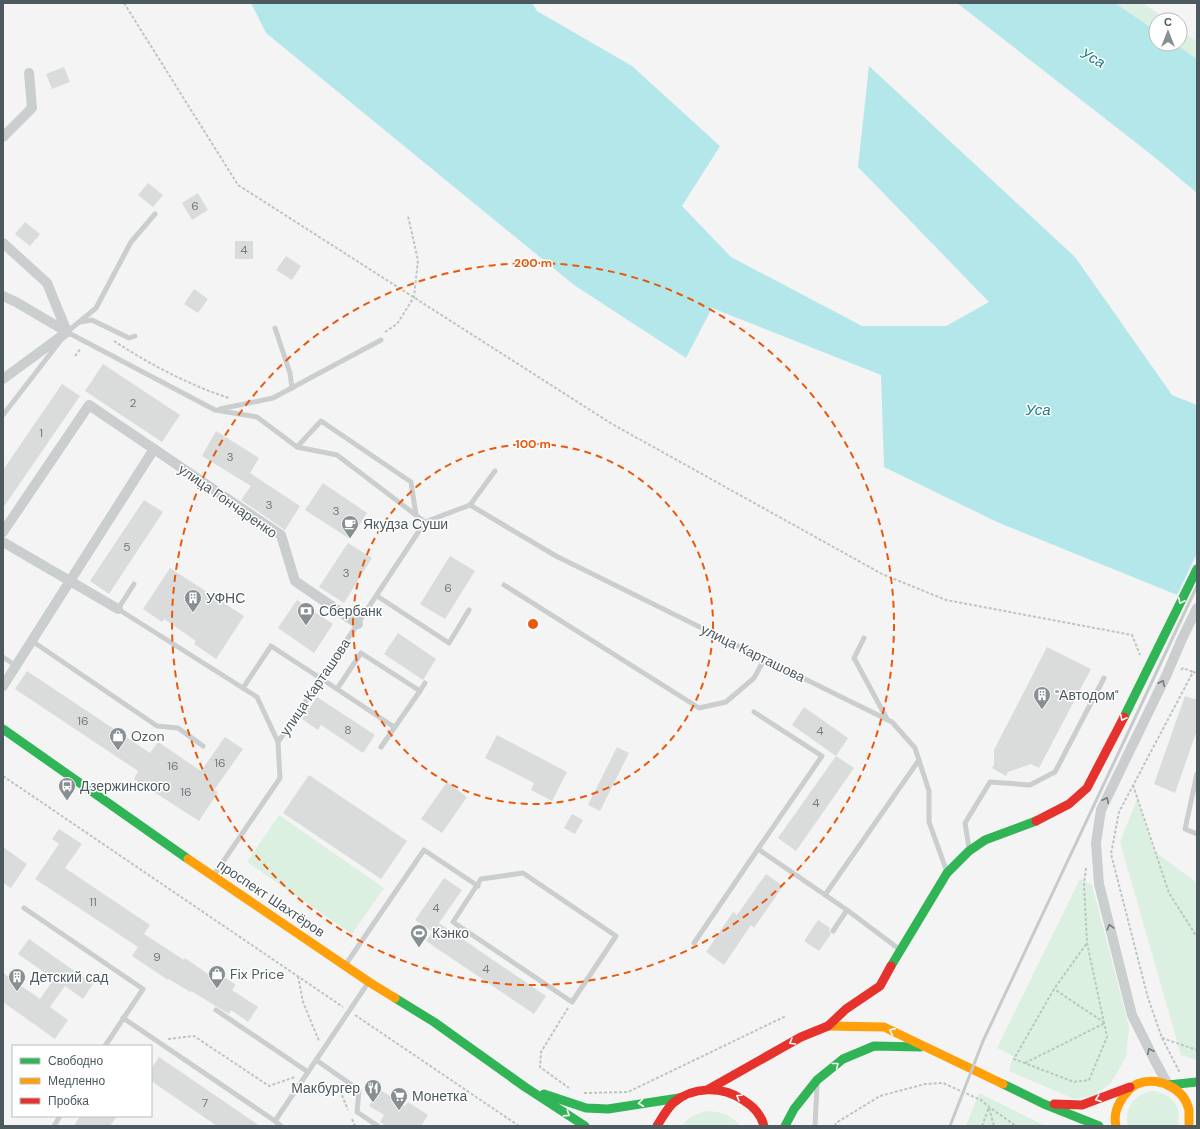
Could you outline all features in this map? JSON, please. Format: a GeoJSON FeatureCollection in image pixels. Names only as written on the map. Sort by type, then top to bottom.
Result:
{"type":"FeatureCollection","features":[{"type":"Feature","properties":{"kind":"main road"},"geometry":{"type":"LineString","coordinates":[[828,1026],[846,1009],[880,986],[947,873],[970,851],[985,840],[1036,821],[1069,804],[1086,788],[1166,634],[1197,569]]}},
{"type":"Feature","properties":{"kind":"main road","name":"проспект Шахтёров"},"geometry":{"type":"LineString","coordinates":[[3,728],[213,876],[369,982],[434,1022],[525,1087]]}},
{"type":"Feature","properties":{"kind":"main road"},"geometry":{"type":"LineString","coordinates":[[709,1089],[801,1036],[828,1026],[884,1027],[1044,1104],[1099,1126]]}},
{"type":"Feature","properties":{"kind":"main road"},"geometry":{"type":"LineString","coordinates":[[785,1126],[794,1109],[817,1080],[843,1059],[874,1046],[928,1047]]}},
{"type":"Feature","properties":{"kind":"main road"},"geometry":{"type":"LineString","coordinates":[[1044,1104],[1082,1105],[1143,1082],[1152,1081],[1168,1085],[1177,1090],[1184,1098],[1188,1108],[1190,1126]]}},
{"type":"Feature","properties":{"kind":"main road"},"geometry":{"type":"LineString","coordinates":[[1168,1085],[1197,1082]]}},
{"type":"Feature","properties":{"kind":"main road"},"geometry":{"type":"LineString","coordinates":[[1116,1126],[1116,1112],[1119,1101],[1126,1092],[1135,1086]]}},
{"type":"Feature","properties":{"kind":"main road"},"geometry":{"type":"LineString","coordinates":[[525,1087],[586,1108],[608,1109],[631,1104],[680,1098]]}},
{"type":"Feature","properties":{"kind":"main road"},"geometry":{"type":"LineString","coordinates":[[525,1087],[585,1126]]}},
{"type":"Feature","properties":{"kind":"main road"},"geometry":{"type":"LineString","coordinates":[[657,1126],[666,1110],[680,1098],[693,1091],[709,1089],[726,1090],[742,1098],[755,1109],[764,1126]]}},
{"type":"Feature","properties":{"kind":"main road"},"geometry":{"type":"LineString","coordinates":[[1190,1126],[1197,1121]]}},
{"type":"Feature","properties":{"kind":"street"},"geometry":{"type":"LineString","coordinates":[[3,137],[32,108],[29,73]]}},
{"type":"Feature","properties":{"kind":"street"},"geometry":{"type":"LineString","coordinates":[[3,243],[47,283],[68,332]]}},
{"type":"Feature","properties":{"kind":"street"},"geometry":{"type":"LineString","coordinates":[[3,296],[68,332]]}},
{"type":"Feature","properties":{"kind":"street"},"geometry":{"type":"LineString","coordinates":[[3,379],[68,332]]}},
{"type":"Feature","properties":{"kind":"street","name":"улица Гончаренко"},"geometry":{"type":"LineString","coordinates":[[3,532],[90,405],[281,535],[295,581],[358,624]]}},
{"type":"Feature","properties":{"kind":"street"},"geometry":{"type":"LineString","coordinates":[[3,686],[154,449]]}},
{"type":"Feature","properties":{"kind":"street"},"geometry":{"type":"LineString","coordinates":[[3,542],[118,609]]}},
{"type":"Feature","properties":{"kind":"street"},"geometry":{"type":"LineString","coordinates":[[1168,1085],[1132,1015],[1099,884],[1096,843],[1101,810],[1167,674],[1197,608]]}},
{"type":"Feature","properties":{"kind":"lane"},"geometry":{"type":"LineString","coordinates":[[3,415],[68,332],[96,308],[131,242],[155,214]]}},
{"type":"Feature","properties":{"kind":"lane"},"geometry":{"type":"LineString","coordinates":[[79,322],[92,320],[129,338],[136,336]]}},
{"type":"Feature","properties":{"kind":"lane"},"geometry":{"type":"LineString","coordinates":[[275,328],[290,373],[292,388]]}},
{"type":"Feature","properties":{"kind":"lane"},"geometry":{"type":"LineString","coordinates":[[68,332],[215,410],[257,417],[297,447],[337,455],[425,522],[470,505],[495,471]]}},
{"type":"Feature","properties":{"kind":"lane"},"geometry":{"type":"LineString","coordinates":[[215,410],[273,398],[381,340]]}},
{"type":"Feature","properties":{"kind":"lane"},"geometry":{"type":"LineString","coordinates":[[297,447],[322,421],[411,482],[416,515]]}},
{"type":"Feature","properties":{"kind":"lane","name":"улица Карташова"},"geometry":{"type":"LineString","coordinates":[[470,505],[556,556],[892,722],[915,748],[929,792],[929,822],[947,873]]}},
{"type":"Feature","properties":{"kind":"lane","name":"улица Карташова"},"geometry":{"type":"LineString","coordinates":[[213,876],[280,778],[278,742],[322,679],[425,522]]}},
{"type":"Feature","properties":{"kind":"lane"},"geometry":{"type":"LineString","coordinates":[[134,584],[118,609],[257,697],[278,742]]}},
{"type":"Feature","properties":{"kind":"lane"},"geometry":{"type":"LineString","coordinates":[[504,585],[698,708],[726,702],[754,678],[765,658]]}},
{"type":"Feature","properties":{"kind":"lane"},"geometry":{"type":"LineString","coordinates":[[377,596],[449,643],[469,610]]}},
{"type":"Feature","properties":{"kind":"lane"},"geometry":{"type":"LineString","coordinates":[[864,638],[854,658],[887,720]]}},
{"type":"Feature","properties":{"kind":"lane"},"geometry":{"type":"LineString","coordinates":[[32,641],[157,726],[178,728],[203,746]]}},
{"type":"Feature","properties":{"kind":"lane"},"geometry":{"type":"LineString","coordinates":[[243,688],[271,646],[394,727]]}},
{"type":"Feature","properties":{"kind":"lane"},"geometry":{"type":"LineString","coordinates":[[337,689],[361,653],[420,691]]}},
{"type":"Feature","properties":{"kind":"lane"},"geometry":{"type":"LineString","coordinates":[[3,657],[16,666]]}},
{"type":"Feature","properties":{"kind":"lane"},"geometry":{"type":"LineString","coordinates":[[970,851],[965,823],[990,782],[1030,785],[1055,772],[1104,678]]}},
{"type":"Feature","properties":{"kind":"lane"},"geometry":{"type":"LineString","coordinates":[[380,747],[425,683]]}},
{"type":"Feature","properties":{"kind":"lane"},"geometry":{"type":"LineString","coordinates":[[694,943],[822,756],[754,712]]}},
{"type":"Feature","properties":{"kind":"lane"},"geometry":{"type":"LineString","coordinates":[[825,895],[919,760]]}},
{"type":"Feature","properties":{"kind":"lane"},"geometry":{"type":"LineString","coordinates":[[1197,774],[1185,829],[1197,834]]}},
{"type":"Feature","properties":{"kind":"lane"},"geometry":{"type":"LineString","coordinates":[[345,965],[424,850],[478,886]]}},
{"type":"Feature","properties":{"kind":"lane"},"geometry":{"type":"LineString","coordinates":[[758,850],[847,910],[900,950]]}},
{"type":"Feature","properties":{"kind":"lane"},"geometry":{"type":"LineString","coordinates":[[524,873],[616,936],[572,1002],[453,922],[478,886],[481,879],[524,873]]}},
{"type":"Feature","properties":{"kind":"lane"},"geometry":{"type":"LineString","coordinates":[[24,908],[143,989],[106,1045]]}},
{"type":"Feature","properties":{"kind":"lane"},"geometry":{"type":"LineString","coordinates":[[833,931],[847,910]]}},
{"type":"Feature","properties":{"kind":"lane"},"geometry":{"type":"LineString","coordinates":[[275,1121],[369,982]]}},
{"type":"Feature","properties":{"kind":"lane"},"geometry":{"type":"LineString","coordinates":[[216,1010],[308,1072]]}},
{"type":"Feature","properties":{"kind":"lane"},"geometry":{"type":"LineString","coordinates":[[123,1018],[281,1126]]}},
{"type":"Feature","properties":{"kind":"lane"},"geometry":{"type":"LineString","coordinates":[[316,1060],[359,1090],[357,1112],[378,1126]]}},
{"type":"Feature","properties":{"kind":"lane"},"geometry":{"type":"LineString","coordinates":[[814,1126],[817,1080]]}},
{"type":"Feature","properties":{"kind":"lane"},"geometry":{"type":"LineString","coordinates":[[54,1126],[59,1117]]}},
{"type":"Feature","properties":{"kind":"path"},"geometry":{"type":"LineString","coordinates":[[124,3],[238,185],[612,424],[882,574],[946,600],[1132,635]]}},
{"type":"Feature","properties":{"kind":"path"},"geometry":{"type":"LineString","coordinates":[[1184,668],[1197,673]]}},
{"type":"Feature","properties":{"kind":"path"},"geometry":{"type":"LineString","coordinates":[[1185,1071],[1179,1071],[1162,1038],[1148,998],[1111,854],[1119,812],[1192,672]]}},
{"type":"Feature","properties":{"kind":"path"},"geometry":{"type":"LineString","coordinates":[[3,776],[519,1126]]}},
{"type":"Feature","properties":{"kind":"path"},"geometry":{"type":"LineString","coordinates":[[1133,785],[1169,893],[1197,937]]}},
{"type":"Feature","properties":{"kind":"path"},"geometry":{"type":"LineString","coordinates":[[1087,862],[1084,884],[1087,943],[1107,1037],[1089,1080],[1074,1082],[1014,1059],[1054,989],[1087,943]]}},
{"type":"Feature","properties":{"kind":"path"},"geometry":{"type":"LineString","coordinates":[[1054,989],[1105,1023]]}},
{"type":"Feature","properties":{"kind":"path"},"geometry":{"type":"LineString","coordinates":[[570,1089],[540,1067],[541,1052],[572,1002]]}},
{"type":"Feature","properties":{"kind":"path"},"geometry":{"type":"LineString","coordinates":[[584,1093],[628,1092],[786,1016]]}},
{"type":"Feature","properties":{"kind":"path"},"geometry":{"type":"LineString","coordinates":[[1024,1063],[1105,1023]]}},
{"type":"Feature","properties":{"kind":"path"},"geometry":{"type":"LineString","coordinates":[[155,1040],[194,1036],[269,1086],[308,1072]]}},
{"type":"Feature","properties":{"kind":"path"},"geometry":{"type":"LineString","coordinates":[[1162,1038],[1197,1050]]}},
{"type":"Feature","properties":{"kind":"path"},"geometry":{"type":"LineString","coordinates":[[835,1126],[836,1123],[880,1096],[925,1084],[943,1084],[981,1100],[1016,1126]]}},
{"type":"Feature","properties":{"kind":"path"},"geometry":{"type":"LineString","coordinates":[[982,1126],[989,1107]]}},
{"type":"Feature","properties":{"kind":"path"},"geometry":{"type":"LineString","coordinates":[[989,1107],[994,1126]]}},
{"type":"Feature","properties":{"kind":"green space"},"geometry":{"type":"Polygon","coordinates":[[[1115,3],[1143,3],[1156,12],[1148,12],[1148,26],[1115,3]]]}},
{"type":"Feature","properties":{"kind":"green space"},"geometry":{"type":"Polygon","coordinates":[[[1188,36],[1197,42],[1197,59],[1187,52],[1188,52],[1188,36]]]}},
{"type":"Feature","properties":{"kind":"green space"},"geometry":{"type":"Polygon","coordinates":[[[1137,799],[1154,851],[1197,883],[1197,1057],[1195,1060],[1181,1055],[1120,842],[1137,799]]]}},
{"type":"Feature","properties":{"kind":"green space"},"geometry":{"type":"Polygon","coordinates":[[[279,815],[384,888],[352,934],[247,862],[279,815]]]}},
{"type":"Feature","properties":{"kind":"green space"},"geometry":{"type":"Polygon","coordinates":[[[1080,879],[1092,885],[1129,1027],[1126,1057],[1111,1083],[1094,1096],[1074,1099],[1009,1071],[1013,1056],[997,1048],[1080,879]]]}},
{"type":"Feature","properties":{"kind":"green space"},"geometry":{"type":"Polygon","coordinates":[[[1154,1091],[1166,1095],[1174,1102],[1177,1107],[1179,1119],[1178,1126],[1128,1126],[1127,1113],[1132,1102],[1148,1092],[1154,1091]]]}},
{"type":"Feature","properties":{"kind":"green space"},"geometry":{"type":"Polygon","coordinates":[[[979,1093],[1045,1126],[966,1126],[979,1093]]]}},
{"type":"Feature","properties":{"kind":"green space"},"geometry":{"type":"Polygon","coordinates":[[[709,1111],[726,1115],[737,1122],[740,1126],[682,1126],[687,1120],[694,1116],[709,1111]]]}},
{"type":"Feature","properties":{"kind":"water","name":"Уса"},"geometry":{"type":"Polygon","coordinates":[[[251,3],[532,3],[537,11],[632,66],[720,146],[682,206],[731,257],[862,326],[946,326],[989,302],[858,167],[869,66],[1075,257],[1172,395],[1197,405],[1197,603],[997,522],[884,467],[881,375],[712,308],[686,358],[574,285],[266,33],[251,3]]]}},
{"type":"Feature","properties":{"kind":"water","name":"Уса"},"geometry":{"type":"Polygon","coordinates":[[[957,3],[1115,3],[1148,26],[1148,52],[1187,52],[1197,59],[1197,193],[1153,156],[957,3]]]}},
{"type":"Feature","properties":{"kind":"pier"},"geometry":{"type":"Polygon","coordinates":[[[1197,553],[1197,605],[1176,597],[1197,553]]]}},
{"type":"Feature","properties":{"kind":"building"},"geometry":{"type":"Polygon","coordinates":[[[64,67],[70,82],[52,89],[46,74],[64,67]]]}},
{"type":"Feature","properties":{"kind":"building"},"geometry":{"type":"Polygon","coordinates":[[[148,183],[163,195],[153,207],[138,195],[148,183]]]}},
{"type":"Feature","properties":{"kind":"building"},"geometry":{"type":"Polygon","coordinates":[[[198,193],[208,210],[192,220],[182,203],[198,193]]]}},
{"type":"Feature","properties":{"kind":"building"},"geometry":{"type":"Polygon","coordinates":[[[25,222],[40,234],[30,246],[15,234],[25,222]]]}},
{"type":"Feature","properties":{"kind":"building"},"geometry":{"type":"Polygon","coordinates":[[[235,241],[253,241],[253,259],[235,259],[235,241]]]}},
{"type":"Feature","properties":{"kind":"building"},"geometry":{"type":"Polygon","coordinates":[[[286,256],[301,266],[292,280],[276,270],[286,256]]]}},
{"type":"Feature","properties":{"kind":"building"},"geometry":{"type":"Polygon","coordinates":[[[194,289],[208,299],[198,313],[184,304],[194,289]]]}},
{"type":"Feature","properties":{"kind":"building"},"geometry":{"type":"Polygon","coordinates":[[[103,364],[180,415],[162,442],[85,391],[103,364]]]}},
{"type":"Feature","properties":{"kind":"building"},"geometry":{"type":"Polygon","coordinates":[[[62,384],[80,396],[3,508],[3,470],[62,384]]]}},
{"type":"Feature","properties":{"kind":"building"},"geometry":{"type":"Polygon","coordinates":[[[216,431],[259,458],[250,473],[300,506],[285,530],[241,500],[251,486],[202,456],[216,431]]]}},
{"type":"Feature","properties":{"kind":"building"},"geometry":{"type":"Polygon","coordinates":[[[323,483],[367,513],[350,539],[305,510],[323,483]]]}},
{"type":"Feature","properties":{"kind":"building"},"geometry":{"type":"Polygon","coordinates":[[[144,500],[163,512],[109,594],[90,581],[144,500]]]}},
{"type":"Feature","properties":{"kind":"building"},"geometry":{"type":"Polygon","coordinates":[[[348,543],[372,558],[344,603],[319,587],[348,543]]]}},
{"type":"Feature","properties":{"kind":"building"},"geometry":{"type":"Polygon","coordinates":[[[450,556],[475,571],[445,619],[420,604],[450,556]]]}},
{"type":"Feature","properties":{"kind":"building","name":"УФНС"},"geometry":{"type":"Polygon","coordinates":[[[170,568],[244,616],[216,659],[194,644],[196,641],[164,619],[162,622],[143,609],[170,568]]]}},
{"type":"Feature","properties":{"kind":"building","name":"Сбербанк"},"geometry":{"type":"Polygon","coordinates":[[[297,600],[333,624],[314,653],[278,628],[297,600]]]}},
{"type":"Feature","properties":{"kind":"building"},"geometry":{"type":"Polygon","coordinates":[[[398,633],[436,659],[423,680],[384,654],[398,633]]]}},
{"type":"Feature","properties":{"kind":"building","name":"\"Автодом\""},"geometry":{"type":"Polygon","coordinates":[[[1047,647],[1091,669],[1039,768],[1031,764],[1008,772],[1006,776],[992,768],[994,765],[994,750],[1047,647]]]}},
{"type":"Feature","properties":{"kind":"building"},"geometry":{"type":"Polygon","coordinates":[[[27,671],[150,753],[158,742],[201,771],[225,737],[243,749],[214,790],[218,792],[199,821],[134,779],[138,771],[15,689],[27,671]]]}},
{"type":"Feature","properties":{"kind":"building"},"geometry":{"type":"Polygon","coordinates":[[[1185,696],[1197,700],[1197,730],[1175,793],[1154,784],[1185,696]]]}},
{"type":"Feature","properties":{"kind":"building"},"geometry":{"type":"Polygon","coordinates":[[[317,697],[375,735],[363,753],[321,725],[318,730],[302,719],[317,697]]]}},
{"type":"Feature","properties":{"kind":"building"},"geometry":{"type":"Polygon","coordinates":[[[804,707],[848,738],[836,756],[792,725],[804,707]]]}},
{"type":"Feature","properties":{"kind":"building"},"geometry":{"type":"Polygon","coordinates":[[[497,735],[567,772],[552,801],[531,790],[534,783],[485,758],[497,735]]]}},
{"type":"Feature","properties":{"kind":"building"},"geometry":{"type":"Polygon","coordinates":[[[617,747],[629,753],[600,811],[588,805],[617,747]]]}},
{"type":"Feature","properties":{"kind":"building"},"geometry":{"type":"Polygon","coordinates":[[[836,756],[854,768],[796,851],[778,838],[836,756]]]}},
{"type":"Feature","properties":{"kind":"building"},"geometry":{"type":"Polygon","coordinates":[[[309,775],[407,841],[381,879],[283,813],[309,775]]]}},
{"type":"Feature","properties":{"kind":"building"},"geometry":{"type":"Polygon","coordinates":[[[447,782],[467,797],[442,833],[421,819],[447,782]]]}},
{"type":"Feature","properties":{"kind":"building"},"geometry":{"type":"Polygon","coordinates":[[[572,814],[583,820],[575,834],[564,828],[572,814]]]}},
{"type":"Feature","properties":{"kind":"building"},"geometry":{"type":"Polygon","coordinates":[[[59,829],[82,844],[65,868],[150,925],[144,934],[184,960],[185,958],[211,976],[215,970],[236,985],[232,990],[258,1007],[248,1022],[231,1010],[229,1014],[191,991],[190,992],[169,979],[168,980],[132,956],[138,947],[35,879],[59,844],[52,839],[59,829]]]}},
{"type":"Feature","properties":{"kind":"building"},"geometry":{"type":"Polygon","coordinates":[[[3,847],[27,864],[11,888],[3,883],[3,847]]]}},
{"type":"Feature","properties":{"kind":"building"},"geometry":{"type":"Polygon","coordinates":[[[766,874],[783,886],[754,928],[751,925],[724,965],[706,952],[733,912],[737,915],[766,874]]]}},
{"type":"Feature","properties":{"kind":"building"},"geometry":{"type":"Polygon","coordinates":[[[444,878],[462,890],[439,923],[546,996],[534,1014],[426,941],[433,932],[415,920],[444,878]]]}},
{"type":"Feature","properties":{"kind":"building"},"geometry":{"type":"Polygon","coordinates":[[[818,920],[830,928],[829,931],[831,934],[819,951],[804,941],[818,920]]]}},
{"type":"Feature","properties":{"kind":"building","name":"Детский сад"},"geometry":{"type":"Polygon","coordinates":[[[29,939],[93,984],[83,999],[65,986],[50,1007],[68,1020],[55,1039],[3,1002],[3,973],[40,999],[54,979],[18,954],[29,939]]]}},
{"type":"Feature","properties":{"kind":"building"},"geometry":{"type":"Polygon","coordinates":[[[159,1057],[260,1126],[217,1126],[152,1082],[152,1068],[159,1057]]]}},
{"type":"Feature","properties":{"kind":"building","name":"Монетка"},"geometry":{"type":"Polygon","coordinates":[[[379,1089],[405,1106],[408,1102],[428,1115],[421,1126],[386,1126],[380,1122],[384,1115],[369,1106],[379,1089]]]}},
{"type":"Feature","properties":{"kind":"building"},"geometry":{"type":"Polygon","coordinates":[[[79,1117],[116,1117],[110,1126],[74,1126],[79,1117]]]}},
{"type":"Feature","properties":{"kind":"railway"},"geometry":{"type":"LineString","coordinates":[[950,1126],[983,1041],[1197,586]]}},
{"type":"Feature","properties":{"kind":"traffic: fast"},"geometry":{"type":"LineString","coordinates":[[1124,717],[1197,569]]}},
{"type":"Feature","properties":{"kind":"traffic: fast"},"geometry":{"type":"LineString","coordinates":[[3,729],[188,859]]}},
{"type":"Feature","properties":{"kind":"traffic: fast"},"geometry":{"type":"LineString","coordinates":[[891,966],[947,873],[969,851],[985,840],[1036,821]]}},
{"type":"Feature","properties":{"kind":"traffic: fast"},"geometry":{"type":"LineString","coordinates":[[395,998],[434,1022],[525,1087],[585,1126]]}},
{"type":"Feature","properties":{"kind":"traffic: fast"},"geometry":{"type":"LineString","coordinates":[[785,1126],[794,1109],[817,1080],[843,1059],[874,1046],[920,1047]]}},
{"type":"Feature","properties":{"kind":"traffic: fast"},"geometry":{"type":"LineString","coordinates":[[1168,1085],[1197,1082]]}},
{"type":"Feature","properties":{"kind":"traffic: fast"},"geometry":{"type":"LineString","coordinates":[[1003,1084],[1044,1104],[1099,1126]]}},
{"type":"Feature","properties":{"kind":"traffic: fast"},"geometry":{"type":"LineString","coordinates":[[544,1094],[586,1108],[608,1109],[679,1098]]}},
{"type":"Feature","properties":{"kind":"traffic: slow"},"geometry":{"type":"LineString","coordinates":[[188,859],[369,982],[395,998]]}},
{"type":"Feature","properties":{"kind":"traffic: slow"},"geometry":{"type":"LineString","coordinates":[[828,1026],[884,1027],[1003,1084]]}},
{"type":"Feature","properties":{"kind":"traffic: slow"},"geometry":{"type":"LineString","coordinates":[[1116,1126],[1115,1117],[1117,1108],[1127,1092],[1137,1084],[1153,1081],[1169,1085],[1182,1095],[1189,1110],[1189,1126]]}},
{"type":"Feature","properties":{"kind":"traffic: jam"},"geometry":{"type":"LineString","coordinates":[[1036,821],[1069,804],[1087,788],[1124,717]]}},
{"type":"Feature","properties":{"kind":"traffic: jam"},"geometry":{"type":"LineString","coordinates":[[709,1089],[801,1037],[828,1026],[846,1009],[880,986],[891,966]]}},
{"type":"Feature","properties":{"kind":"traffic: jam"},"geometry":{"type":"LineString","coordinates":[[1054,1104],[1082,1105],[1130,1087]]}},
{"type":"Feature","properties":{"kind":"traffic: jam"},"geometry":{"type":"LineString","coordinates":[[657,1126],[666,1111],[681,1097],[689,1093],[708,1090],[726,1092],[743,1100],[756,1111],[764,1126]]}},
{"type":"Feature","properties":{"kind":"place","name":"Якудза Суши"},"geometry":{"type":"Point","coordinates":[350,539]}},
{"type":"Feature","properties":{"kind":"place","name":"УФНС"},"geometry":{"type":"Point","coordinates":[193,613]}},
{"type":"Feature","properties":{"kind":"place","name":"Сбербанк"},"geometry":{"type":"Point","coordinates":[306,626]}},
{"type":"Feature","properties":{"kind":"place","name":"\"Автодом\""},"geometry":{"type":"Point","coordinates":[1042,710]}},
{"type":"Feature","properties":{"kind":"place","name":"Ozon"},"geometry":{"type":"Point","coordinates":[118,751]}},
{"type":"Feature","properties":{"kind":"place","name":"Дзержинского"},"geometry":{"type":"Point","coordinates":[67,801]}},
{"type":"Feature","properties":{"kind":"place","name":"Кэнко"},"geometry":{"type":"Point","coordinates":[419,948]}},
{"type":"Feature","properties":{"kind":"place","name":"Fix Price"},"geometry":{"type":"Point","coordinates":[217,989]}},
{"type":"Feature","properties":{"kind":"place","name":"Детский сад"},"geometry":{"type":"Point","coordinates":[17,992]}},
{"type":"Feature","properties":{"kind":"place","name":"Макбургер"},"geometry":{"type":"Point","coordinates":[373,1103]}},
{"type":"Feature","properties":{"kind":"place","name":"Монетка"},"geometry":{"type":"Point","coordinates":[399,1111]}}]}
